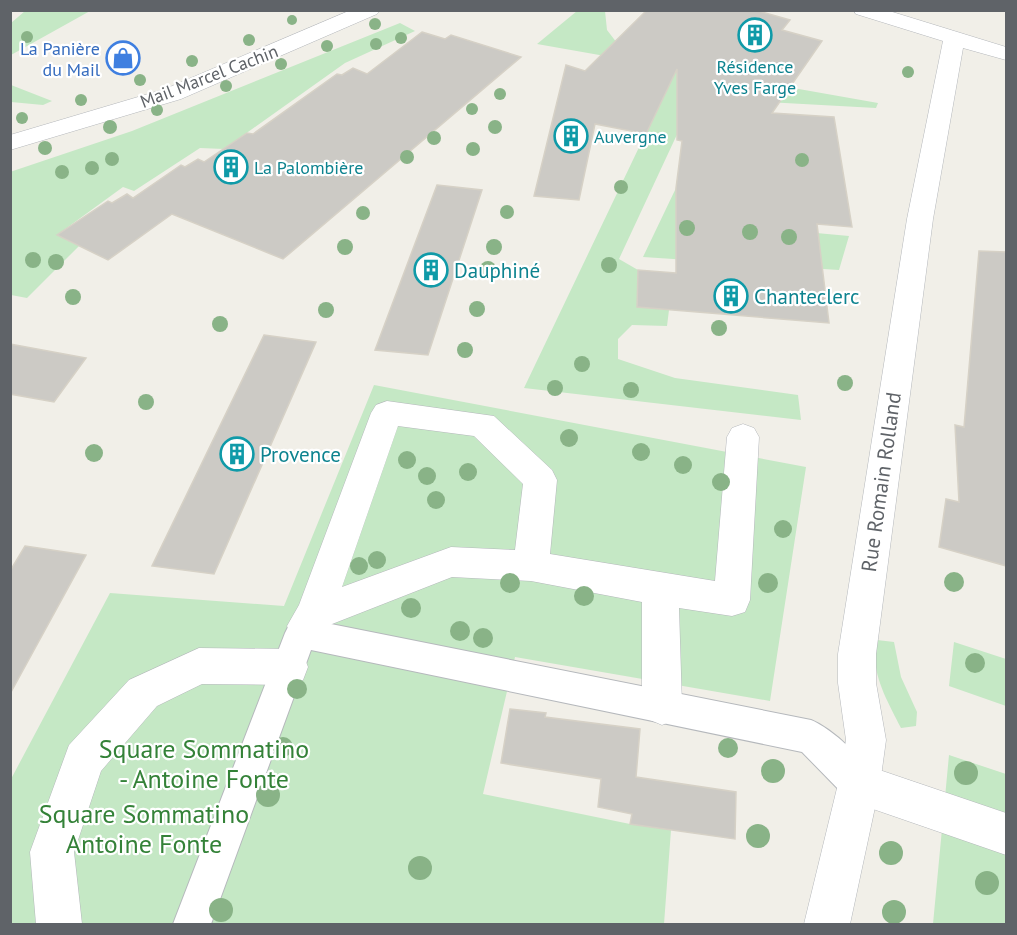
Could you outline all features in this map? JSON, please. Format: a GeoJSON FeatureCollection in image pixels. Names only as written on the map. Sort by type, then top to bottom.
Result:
{"type":"FeatureCollection","features":[{"type":"Feature","properties":{"kind":"street","name":"Mail Marcel Cachin"},"geometry":{"type":"LineString","coordinates":[[10,143],[174,94],[370,10]]}},
{"type":"Feature","properties":{"kind":"street"},"geometry":{"type":"LineString","coordinates":[[863,10],[1006,54]]}},
{"type":"Feature","properties":{"kind":"street","name":"Rue Romain Rolland"},"geometry":{"type":"LineString","coordinates":[[827,924],[859,784],[866,740],[857,683],[857,654],[920,219],[954,39]]}},
{"type":"Feature","properties":{"kind":"street"},"geometry":{"type":"LineString","coordinates":[[301,638],[387,413],[483,425],[540,480],[531,566]]}},
{"type":"Feature","properties":{"kind":"street"},"geometry":{"type":"LineString","coordinates":[[59,924],[52,852],[84,759],[143,693],[199,666],[301,638],[451,562],[531,566],[732,600],[743,437]]}},
{"type":"Feature","properties":{"kind":"street"},"geometry":{"type":"LineString","coordinates":[[660,589],[662,706]]}},
{"type":"Feature","properties":{"kind":"street"},"geometry":{"type":"LineString","coordinates":[[859,784],[1006,834]]}},
{"type":"Feature","properties":{"kind":"lane"},"geometry":{"type":"LineString","coordinates":[[192,924],[301,638],[662,706],[812,737],[859,784]]}},
{"type":"Feature","properties":{"kind":"green space"},"geometry":{"type":"Polygon","coordinates":[[[25,11],[90,11],[11,55],[11,23],[25,11]]]}},
{"type":"Feature","properties":{"kind":"green space"},"geometry":{"type":"Polygon","coordinates":[[[577,11],[605,11],[607,30],[617,43],[743,79],[878,103],[876,108],[694,98],[619,259],[638,270],[637,307],[669,310],[667,326],[632,325],[618,339],[618,359],[675,378],[798,395],[801,420],[524,388],[675,72],[673,68],[537,44],[577,11]]]}},
{"type":"Feature","properties":{"kind":"green space"},"geometry":{"type":"Polygon","coordinates":[[[400,23],[415,31],[345,63],[224,149],[200,148],[134,191],[123,187],[57,235],[79,246],[27,298],[11,295],[10,172],[132,131],[400,23]]]}},
{"type":"Feature","properties":{"kind":"green space"},"geometry":{"type":"Polygon","coordinates":[[[11,85],[52,101],[43,105],[11,102],[11,85]]]}},
{"type":"Feature","properties":{"kind":"green space"},"geometry":{"type":"Polygon","coordinates":[[[676,188],[707,223],[849,236],[839,270],[643,257],[676,188]]]}},
{"type":"Feature","properties":{"kind":"green space","name":"Square Sommatino - Antoine Fonte"},"geometry":{"type":"Polygon","coordinates":[[[374,385],[806,467],[770,701],[515,657],[483,794],[630,824],[671,830],[664,924],[11,924],[11,779],[110,593],[284,606],[374,385]]]}},
{"type":"Feature","properties":{"kind":"green space"},"geometry":{"type":"Polygon","coordinates":[[[877,640],[894,642],[901,677],[917,712],[916,726],[901,728],[885,696],[875,663],[877,640]]]}},
{"type":"Feature","properties":{"kind":"green space"},"geometry":{"type":"Polygon","coordinates":[[[954,642],[1006,659],[1006,706],[949,686],[954,642]]]}},
{"type":"Feature","properties":{"kind":"green space"},"geometry":{"type":"Polygon","coordinates":[[[949,755],[1006,774],[1006,924],[933,924],[949,755]]]}},
{"type":"Feature","properties":{"kind":"building"},"geometry":{"type":"Polygon","coordinates":[[[647,10],[755,10],[790,20],[782,30],[822,41],[772,113],[834,117],[852,227],[817,224],[829,323],[637,307],[638,270],[676,273],[676,188],[682,141],[677,140],[677,69],[646,134],[595,124],[579,200],[534,196],[566,65],[585,71],[647,10]]]}},
{"type":"Feature","properties":{"kind":"building"},"geometry":{"type":"Polygon","coordinates":[[[422,32],[445,39],[451,35],[521,57],[283,259],[172,214],[108,260],[57,235],[108,201],[112,203],[127,194],[133,198],[181,165],[185,167],[198,159],[204,162],[247,133],[253,134],[337,74],[342,75],[353,68],[367,74],[422,32]]]}},
{"type":"Feature","properties":{"kind":"building","name":"Dauphiné"},"geometry":{"type":"Polygon","coordinates":[[[437,185],[482,190],[428,355],[375,350],[437,185]]]}},
{"type":"Feature","properties":{"kind":"building"},"geometry":{"type":"Polygon","coordinates":[[[979,251],[1006,252],[1006,566],[939,547],[946,499],[959,502],[955,425],[964,427],[979,251]]]}},
{"type":"Feature","properties":{"kind":"building","name":"Provence"},"geometry":{"type":"Polygon","coordinates":[[[264,335],[316,342],[214,574],[152,566],[264,335]]]}},
{"type":"Feature","properties":{"kind":"building"},"geometry":{"type":"Polygon","coordinates":[[[10,344],[86,358],[54,402],[10,394],[10,344]]]}},
{"type":"Feature","properties":{"kind":"building"},"geometry":{"type":"Polygon","coordinates":[[[25,546],[86,555],[10,694],[10,571],[25,546]]]}},
{"type":"Feature","properties":{"kind":"building"},"geometry":{"type":"Polygon","coordinates":[[[510,709],[546,713],[545,717],[640,729],[636,777],[736,792],[735,839],[630,824],[632,814],[598,807],[601,779],[501,763],[510,709]]]}},
{"type":"Feature","properties":{"kind":"place","name":"Résidence Yves Farge"},"geometry":{"type":"Point","coordinates":[755,35]}},
{"type":"Feature","properties":{"kind":"place","name":"La Panière du Mail"},"geometry":{"type":"Point","coordinates":[123,58]}},
{"type":"Feature","properties":{"kind":"place","name":"Auvergne"},"geometry":{"type":"Point","coordinates":[571,136]}},
{"type":"Feature","properties":{"kind":"place","name":"La Palombière"},"geometry":{"type":"Point","coordinates":[231,167]}},
{"type":"Feature","properties":{"kind":"place","name":"Dauphiné"},"geometry":{"type":"Point","coordinates":[431,270]}},
{"type":"Feature","properties":{"kind":"place","name":"Chanteclerc"},"geometry":{"type":"Point","coordinates":[731,296]}},
{"type":"Feature","properties":{"kind":"place","name":"Provence"},"geometry":{"type":"Point","coordinates":[237,454]}},
{"type":"Feature","properties":{"kind":"park label","name":"Square Sommatino Antoine Fonte"},"geometry":{"type":"Point","coordinates":[144,828]}}]}
